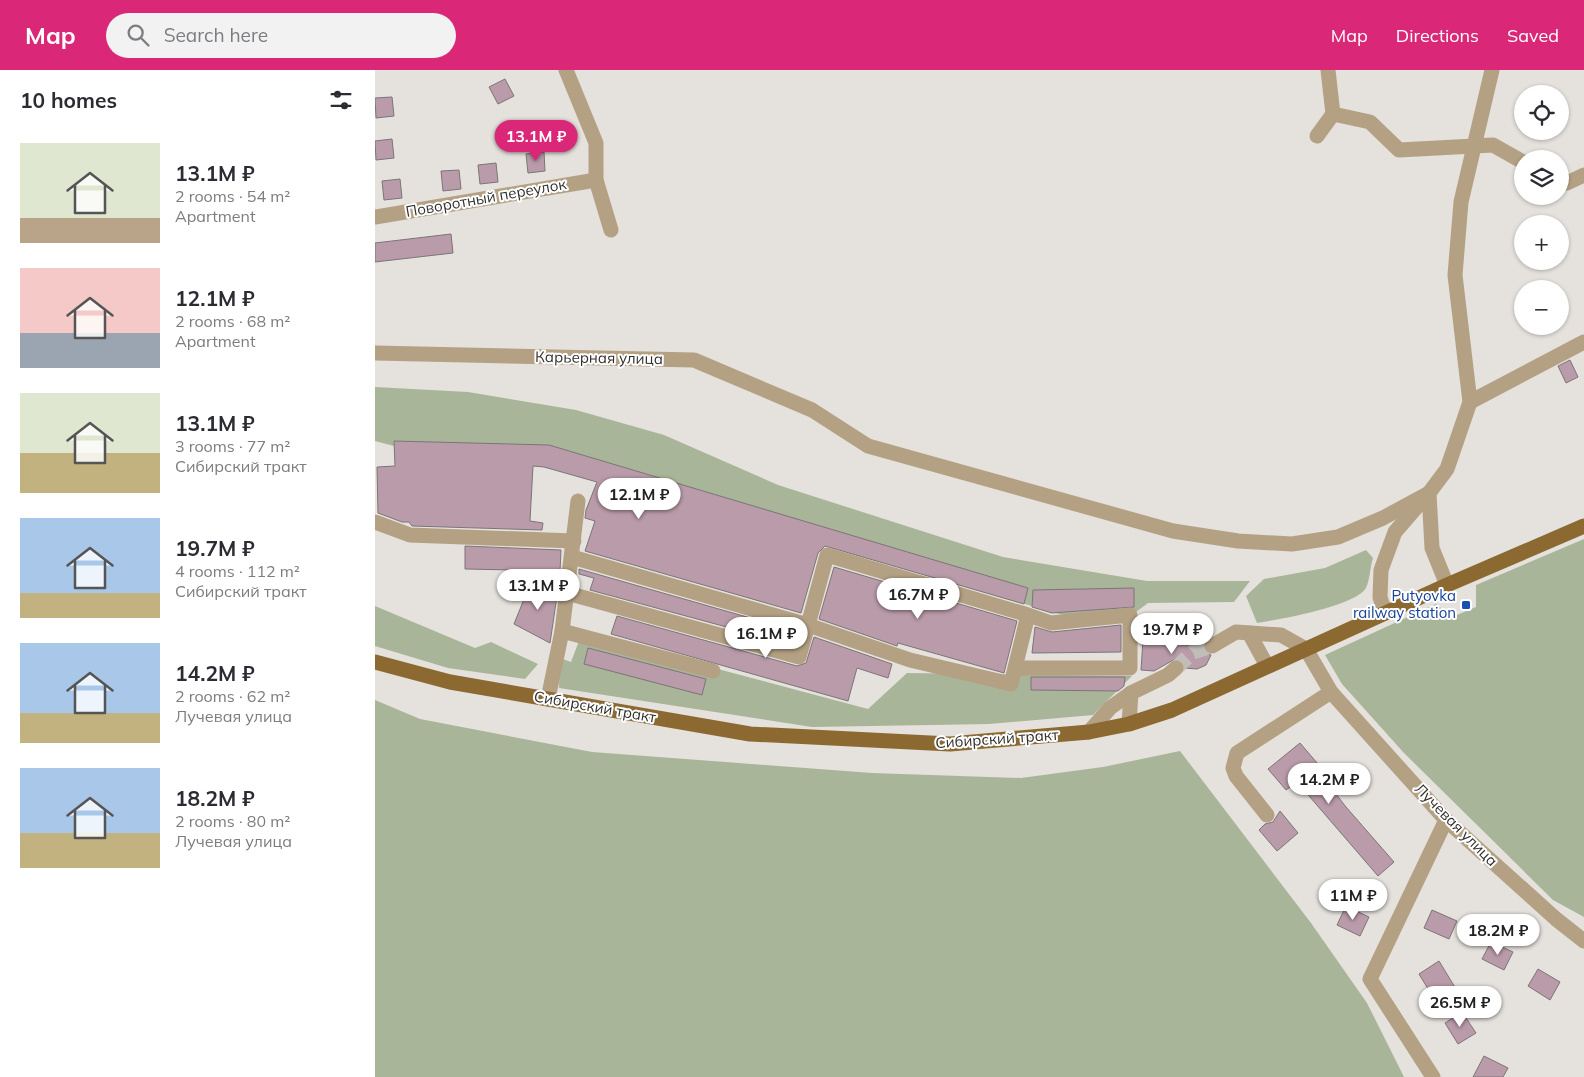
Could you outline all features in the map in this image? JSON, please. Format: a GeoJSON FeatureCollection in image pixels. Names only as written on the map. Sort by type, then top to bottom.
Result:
{"type":"FeatureCollection","features":[{"type":"Feature","properties":{"kind":"main road","name":"Сибирский тракт"},"geometry":{"type":"LineString","coordinates":[[375,662],[450,682],[750,734],[950,744],[1089,732],[1129,724],[1172,710],[1447,585],[1584,526]]}},
{"type":"Feature","properties":{"kind":"street"},"geometry":{"type":"LineString","coordinates":[[566,70],[596,143],[596,180],[611,230]]}},
{"type":"Feature","properties":{"kind":"street"},"geometry":{"type":"LineString","coordinates":[[1317,136],[1333,114],[1328,70]]}},
{"type":"Feature","properties":{"kind":"street"},"geometry":{"type":"LineString","coordinates":[[1385,613],[1380,597],[1381,570],[1395,532],[1447,469],[1470,402],[1455,275],[1461,202],[1472,148],[1492,70]]}},
{"type":"Feature","properties":{"kind":"street"},"geometry":{"type":"LineString","coordinates":[[1333,114],[1370,122],[1399,150],[1447,146],[1472,148],[1493,145],[1514,157]]}},
{"type":"Feature","properties":{"kind":"street"},"geometry":{"type":"LineString","coordinates":[[1569,182],[1584,175]]}},
{"type":"Feature","properties":{"kind":"street","name":"Поворотный переулок"},"geometry":{"type":"LineString","coordinates":[[375,217],[596,180]]}},
{"type":"Feature","properties":{"kind":"street"},"geometry":{"type":"LineString","coordinates":[[1470,402],[1584,342]]}},
{"type":"Feature","properties":{"kind":"street","name":"Карьерная улица"},"geometry":{"type":"LineString","coordinates":[[375,354],[694,360],[812,410],[868,446],[1145,524],[1173,531],[1238,541],[1292,544],[1338,536],[1383,518],[1429,493]]}},
{"type":"Feature","properties":{"kind":"street"},"geometry":{"type":"LineString","coordinates":[[1429,493],[1432,548],[1447,585]]}},
{"type":"Feature","properties":{"kind":"street"},"geometry":{"type":"LineString","coordinates":[[548,699],[562,631],[573,557],[578,501]]}},
{"type":"Feature","properties":{"kind":"street"},"geometry":{"type":"LineString","coordinates":[[375,522],[410,535],[574,541]]}},
{"type":"Feature","properties":{"kind":"street"},"geometry":{"type":"LineString","coordinates":[[567,593],[799,657],[827,554],[1051,622],[1130,615],[1130,668],[1015,668]]}},
{"type":"Feature","properties":{"kind":"street"},"geometry":{"type":"LineString","coordinates":[[573,557],[808,625],[911,660],[1011,684],[1028,615]]}},
{"type":"Feature","properties":{"kind":"street"},"geometry":{"type":"LineString","coordinates":[[562,631],[713,671]]}},
{"type":"Feature","properties":{"kind":"street"},"geometry":{"type":"LineString","coordinates":[[1212,646],[1236,632],[1281,635],[1306,649]]}},
{"type":"Feature","properties":{"kind":"street"},"geometry":{"type":"LineString","coordinates":[[1249,633],[1267,666]]}},
{"type":"Feature","properties":{"kind":"street","name":"Лучевая улица"},"geometry":{"type":"LineString","coordinates":[[1306,649],[1331,692],[1446,820],[1556,919],[1584,941]]}},
{"type":"Feature","properties":{"kind":"street"},"geometry":{"type":"LineString","coordinates":[[1089,732],[1111,708],[1131,693],[1168,675],[1177,668]]}},
{"type":"Feature","properties":{"kind":"street"},"geometry":{"type":"LineString","coordinates":[[1267,815],[1236,776],[1233,768],[1237,753],[1331,692]]}},
{"type":"Feature","properties":{"kind":"street"},"geometry":{"type":"LineString","coordinates":[[1129,724],[1131,693]]}},
{"type":"Feature","properties":{"kind":"street"},"geometry":{"type":"LineString","coordinates":[[1433,1077],[1370,979],[1446,820]]}},
{"type":"Feature","properties":{"kind":"green space"},"geometry":{"type":"Polygon","coordinates":[[[375,387],[468,392],[576,410],[664,435],[778,485],[1003,557],[1147,581],[1250,581],[1234,602],[1148,603],[1136,612],[1063,615],[849,553],[586,465],[394,446],[375,441],[375,387]]]}},
{"type":"Feature","properties":{"kind":"green space"},"geometry":{"type":"Polygon","coordinates":[[[1584,539],[1584,917],[1553,900],[1404,753],[1342,684],[1325,655],[1436,604],[1452,617],[1476,607],[1476,585],[1584,539]]]}},
{"type":"Feature","properties":{"kind":"green space"},"geometry":{"type":"Polygon","coordinates":[[[1366,550],[1373,558],[1366,588],[1359,595],[1348,601],[1315,611],[1257,623],[1246,596],[1264,579],[1325,568],[1366,550]]]}},
{"type":"Feature","properties":{"kind":"green space"},"geometry":{"type":"Polygon","coordinates":[[[375,606],[475,648],[491,642],[538,664],[525,679],[448,668],[375,646],[375,606]]]}},
{"type":"Feature","properties":{"kind":"green space"},"geometry":{"type":"Polygon","coordinates":[[[582,633],[868,709],[907,673],[1132,676],[1093,715],[989,724],[812,727],[559,688],[560,658],[571,662],[582,633]]]}},
{"type":"Feature","properties":{"kind":"green space"},"geometry":{"type":"Polygon","coordinates":[[[375,700],[420,719],[592,752],[872,773],[1021,778],[1103,767],[1180,751],[1311,923],[1367,1003],[1404,1077],[375,1077],[375,700]]]}},
{"type":"Feature","properties":{"kind":"building"},"geometry":{"type":"Polygon","coordinates":[[[505,79],[514,96],[498,104],[489,87],[505,79]]]}},
{"type":"Feature","properties":{"kind":"building"},"geometry":{"type":"Polygon","coordinates":[[[392,97],[394,116],[376,118],[375,98],[392,97]]]}},
{"type":"Feature","properties":{"kind":"building"},"geometry":{"type":"Polygon","coordinates":[[[392,139],[394,158],[376,160],[375,141],[392,139]]]}},
{"type":"Feature","properties":{"kind":"building"},"geometry":{"type":"Polygon","coordinates":[[[544,152],[545,171],[528,173],[526,154],[544,152]]]}},
{"type":"Feature","properties":{"kind":"building"},"geometry":{"type":"Polygon","coordinates":[[[496,163],[498,182],[480,184],[478,165],[496,163]]]}},
{"type":"Feature","properties":{"kind":"building"},"geometry":{"type":"Polygon","coordinates":[[[459,170],[461,189],[443,191],[441,171],[459,170]]]}},
{"type":"Feature","properties":{"kind":"building"},"geometry":{"type":"Polygon","coordinates":[[[400,179],[402,198],[384,200],[382,181],[400,179]]]}},
{"type":"Feature","properties":{"kind":"building"},"geometry":{"type":"Polygon","coordinates":[[[451,234],[453,253],[375,262],[375,243],[451,234]]]}},
{"type":"Feature","properties":{"kind":"building"},"geometry":{"type":"Polygon","coordinates":[[[1570,360],[1578,377],[1566,383],[1558,366],[1570,360]]]}},
{"type":"Feature","properties":{"kind":"building"},"geometry":{"type":"Polygon","coordinates":[[[394,441],[549,445],[1028,588],[1024,604],[825,546],[818,553],[801,613],[585,551],[595,521],[585,518],[586,510],[597,482],[544,467],[533,466],[530,521],[543,523],[542,530],[412,526],[409,522],[402,522],[378,513],[377,467],[395,466],[394,441]]]}},
{"type":"Feature","properties":{"kind":"building"},"geometry":{"type":"Polygon","coordinates":[[[465,546],[561,550],[560,571],[465,569],[465,546]]]}},
{"type":"Feature","properties":{"kind":"building"},"geometry":{"type":"Polygon","coordinates":[[[834,567],[1017,621],[1004,673],[898,643],[897,646],[819,619],[834,567]]]}},
{"type":"Feature","properties":{"kind":"building"},"geometry":{"type":"Polygon","coordinates":[[[579,569],[796,631],[793,645],[590,590],[594,578],[579,574],[579,569]]]}},
{"type":"Feature","properties":{"kind":"building"},"geometry":{"type":"Polygon","coordinates":[[[531,582],[558,589],[550,643],[514,624],[531,582]]]}},
{"type":"Feature","properties":{"kind":"building"},"geometry":{"type":"Polygon","coordinates":[[[1134,588],[1134,607],[1052,613],[1032,607],[1033,590],[1134,588]]]}},
{"type":"Feature","properties":{"kind":"building"},"geometry":{"type":"Polygon","coordinates":[[[617,616],[797,666],[806,663],[814,637],[892,664],[888,678],[857,668],[848,701],[611,634],[617,616]]]}},
{"type":"Feature","properties":{"kind":"building"},"geometry":{"type":"Polygon","coordinates":[[[1121,625],[1121,652],[1032,653],[1035,627],[1052,632],[1121,625]]]}},
{"type":"Feature","properties":{"kind":"building"},"geometry":{"type":"Polygon","coordinates":[[[1143,640],[1164,641],[1164,644],[1203,646],[1204,651],[1211,655],[1206,665],[1197,669],[1185,668],[1183,662],[1175,659],[1154,671],[1141,670],[1143,640]]]}},
{"type":"Feature","properties":{"kind":"building"},"geometry":{"type":"Polygon","coordinates":[[[588,648],[706,679],[702,695],[584,664],[588,648]]]}},
{"type":"Feature","properties":{"kind":"building"},"geometry":{"type":"Polygon","coordinates":[[[1031,677],[1125,677],[1124,686],[1118,691],[1031,690],[1031,677]]]}},
{"type":"Feature","properties":{"kind":"building"},"geometry":{"type":"Polygon","coordinates":[[[1300,743],[1318,764],[1315,767],[1346,807],[1394,862],[1378,876],[1297,782],[1286,790],[1268,769],[1300,743]]]}},
{"type":"Feature","properties":{"kind":"building"},"geometry":{"type":"Polygon","coordinates":[[[1280,811],[1298,833],[1277,851],[1259,830],[1265,824],[1273,822],[1280,811]]]}},
{"type":"Feature","properties":{"kind":"building"},"geometry":{"type":"Polygon","coordinates":[[[1346,906],[1369,917],[1360,936],[1337,925],[1346,906]]]}},
{"type":"Feature","properties":{"kind":"building"},"geometry":{"type":"Polygon","coordinates":[[[1432,910],[1457,921],[1449,939],[1424,928],[1432,910]]]}},
{"type":"Feature","properties":{"kind":"building"},"geometry":{"type":"Polygon","coordinates":[[[1491,942],[1513,952],[1504,970],[1482,959],[1491,942]]]}},
{"type":"Feature","properties":{"kind":"building"},"geometry":{"type":"Polygon","coordinates":[[[1439,961],[1456,989],[1436,1002],[1419,974],[1439,961]]]}},
{"type":"Feature","properties":{"kind":"building"},"geometry":{"type":"Polygon","coordinates":[[[1538,969],[1560,982],[1550,1000],[1528,986],[1538,969]]]}},
{"type":"Feature","properties":{"kind":"building"},"geometry":{"type":"Polygon","coordinates":[[[1462,1012],[1476,1033],[1458,1044],[1445,1023],[1462,1012]]]}},
{"type":"Feature","properties":{"kind":"building"},"geometry":{"type":"Polygon","coordinates":[[[1484,1056],[1508,1068],[1503,1077],[1473,1077],[1484,1056]]]}},
{"type":"Feature","properties":{"kind":"tunnel"},"geometry":{"type":"LineString","coordinates":[[1176,668],[1193,652],[1212,646]]}},
{"type":"Feature","properties":{"kind":"place","name":"Putyovka railway station"},"geometry":{"type":"Point","coordinates":[1466,605]}}]}
